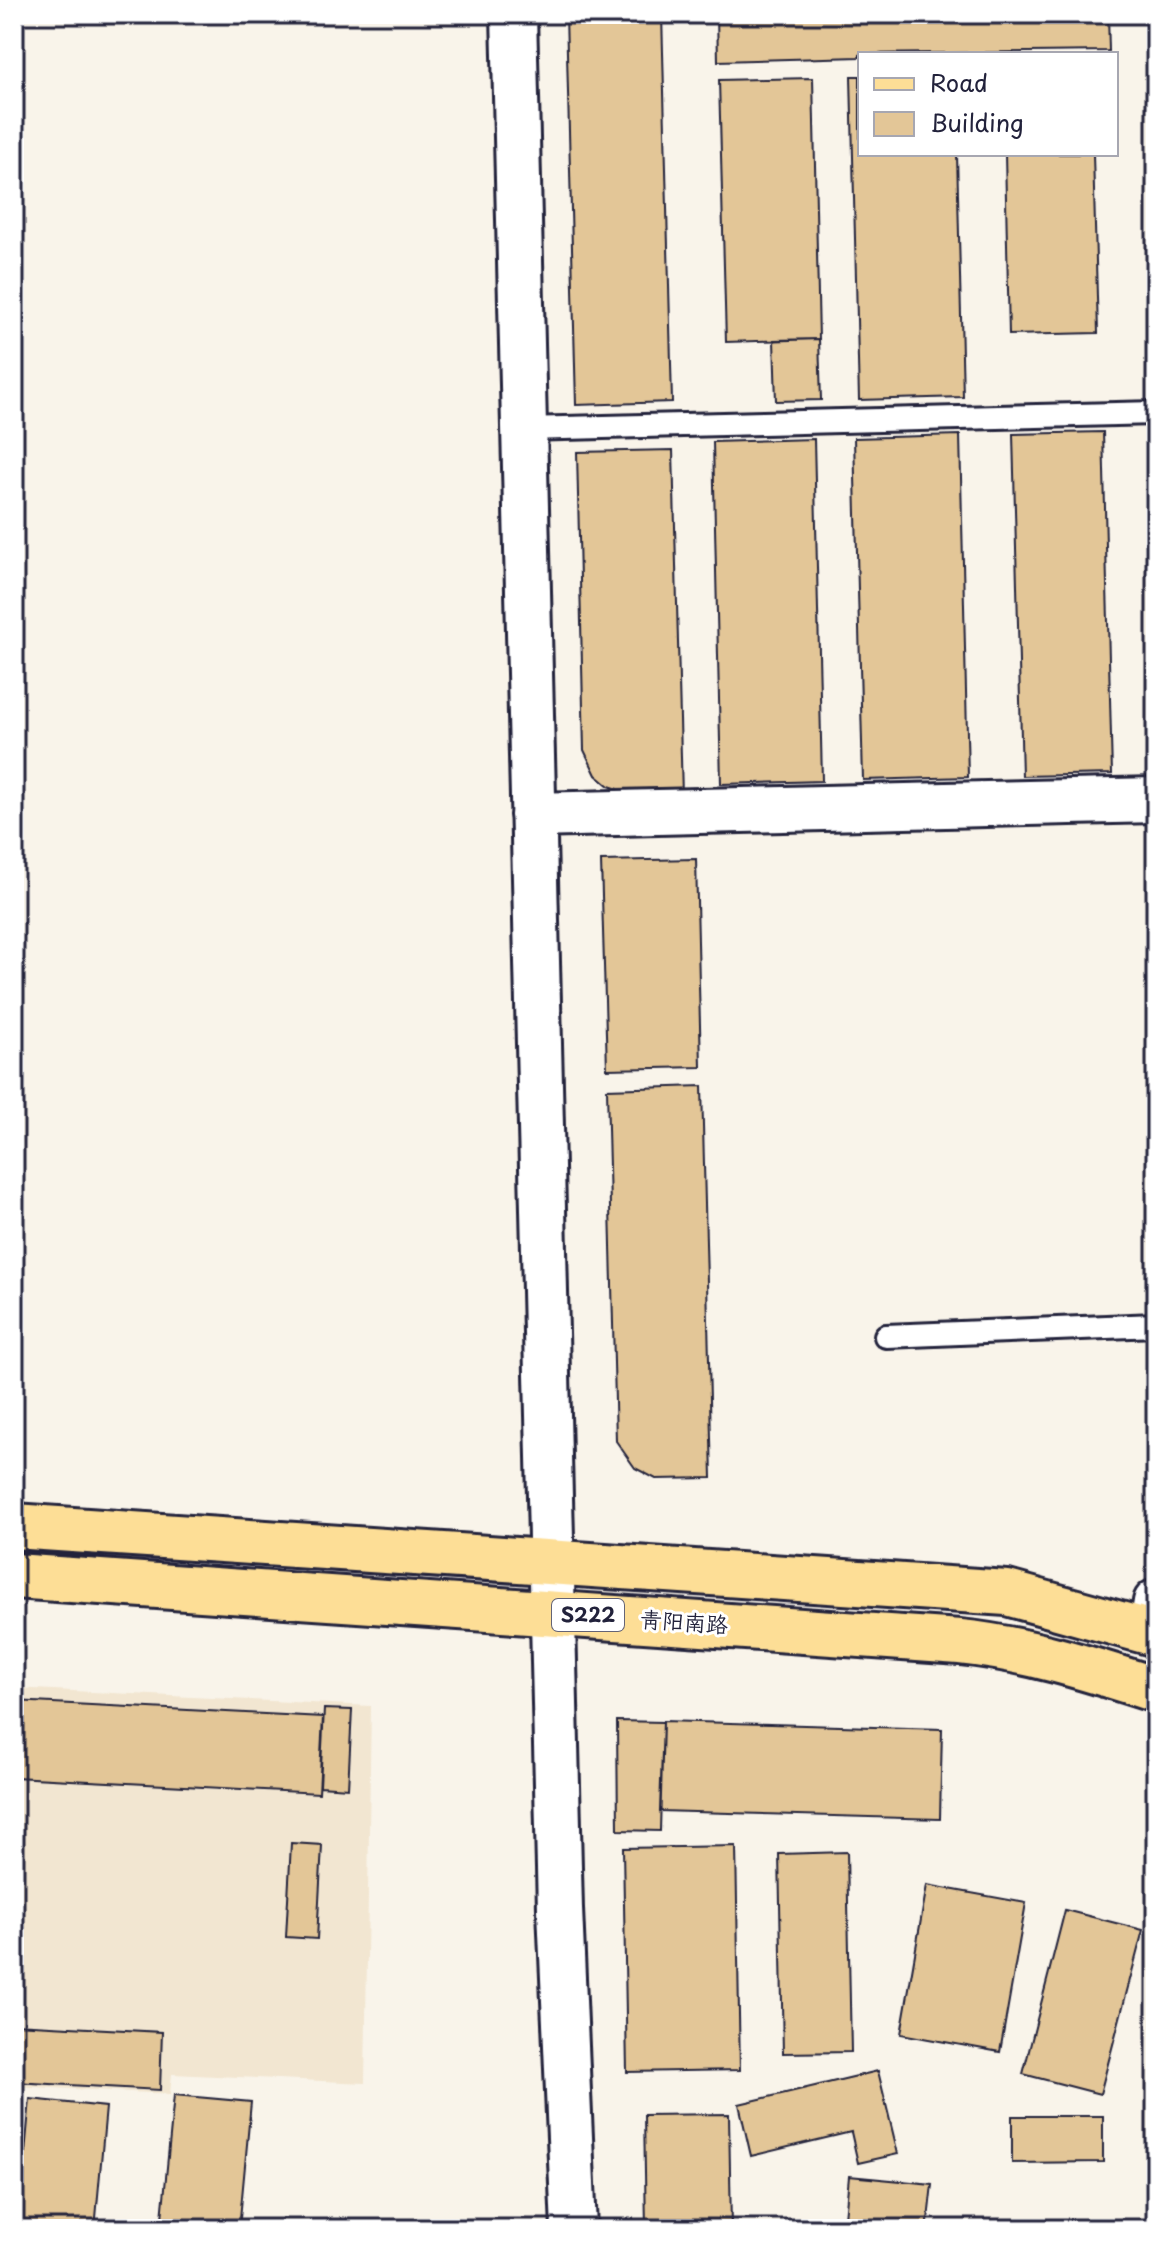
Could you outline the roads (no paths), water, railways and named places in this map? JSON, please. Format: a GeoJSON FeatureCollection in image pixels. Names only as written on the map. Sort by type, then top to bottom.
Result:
{"type":"FeatureCollection","features":[{"type":"Feature","properties":{"kind":"main road","name":"S222"},"geometry":{"type":"LineString","coordinates":[[14,1526],[1007,1593],[1154,1622]]}},
{"type":"Feature","properties":{"kind":"main road","name":"青阳南路"},"geometry":{"type":"LineString","coordinates":[[14,1576],[998,1646],[1065,1661],[1156,1690]]}},
{"type":"Feature","properties":{"kind":"street"},"geometry":{"type":"LineString","coordinates":[[514,14],[560,1909],[574,2229]]}},
{"type":"Feature","properties":{"kind":"street"},"geometry":{"type":"LineString","coordinates":[[533,815],[1156,800]]}},
{"type":"Feature","properties":{"kind":"lane"},"geometry":{"type":"LineString","coordinates":[[524,429],[1156,413]]}},
{"type":"Feature","properties":{"kind":"lane"},"geometry":{"type":"LineString","coordinates":[[886,1336],[1156,1325]]}}]}
